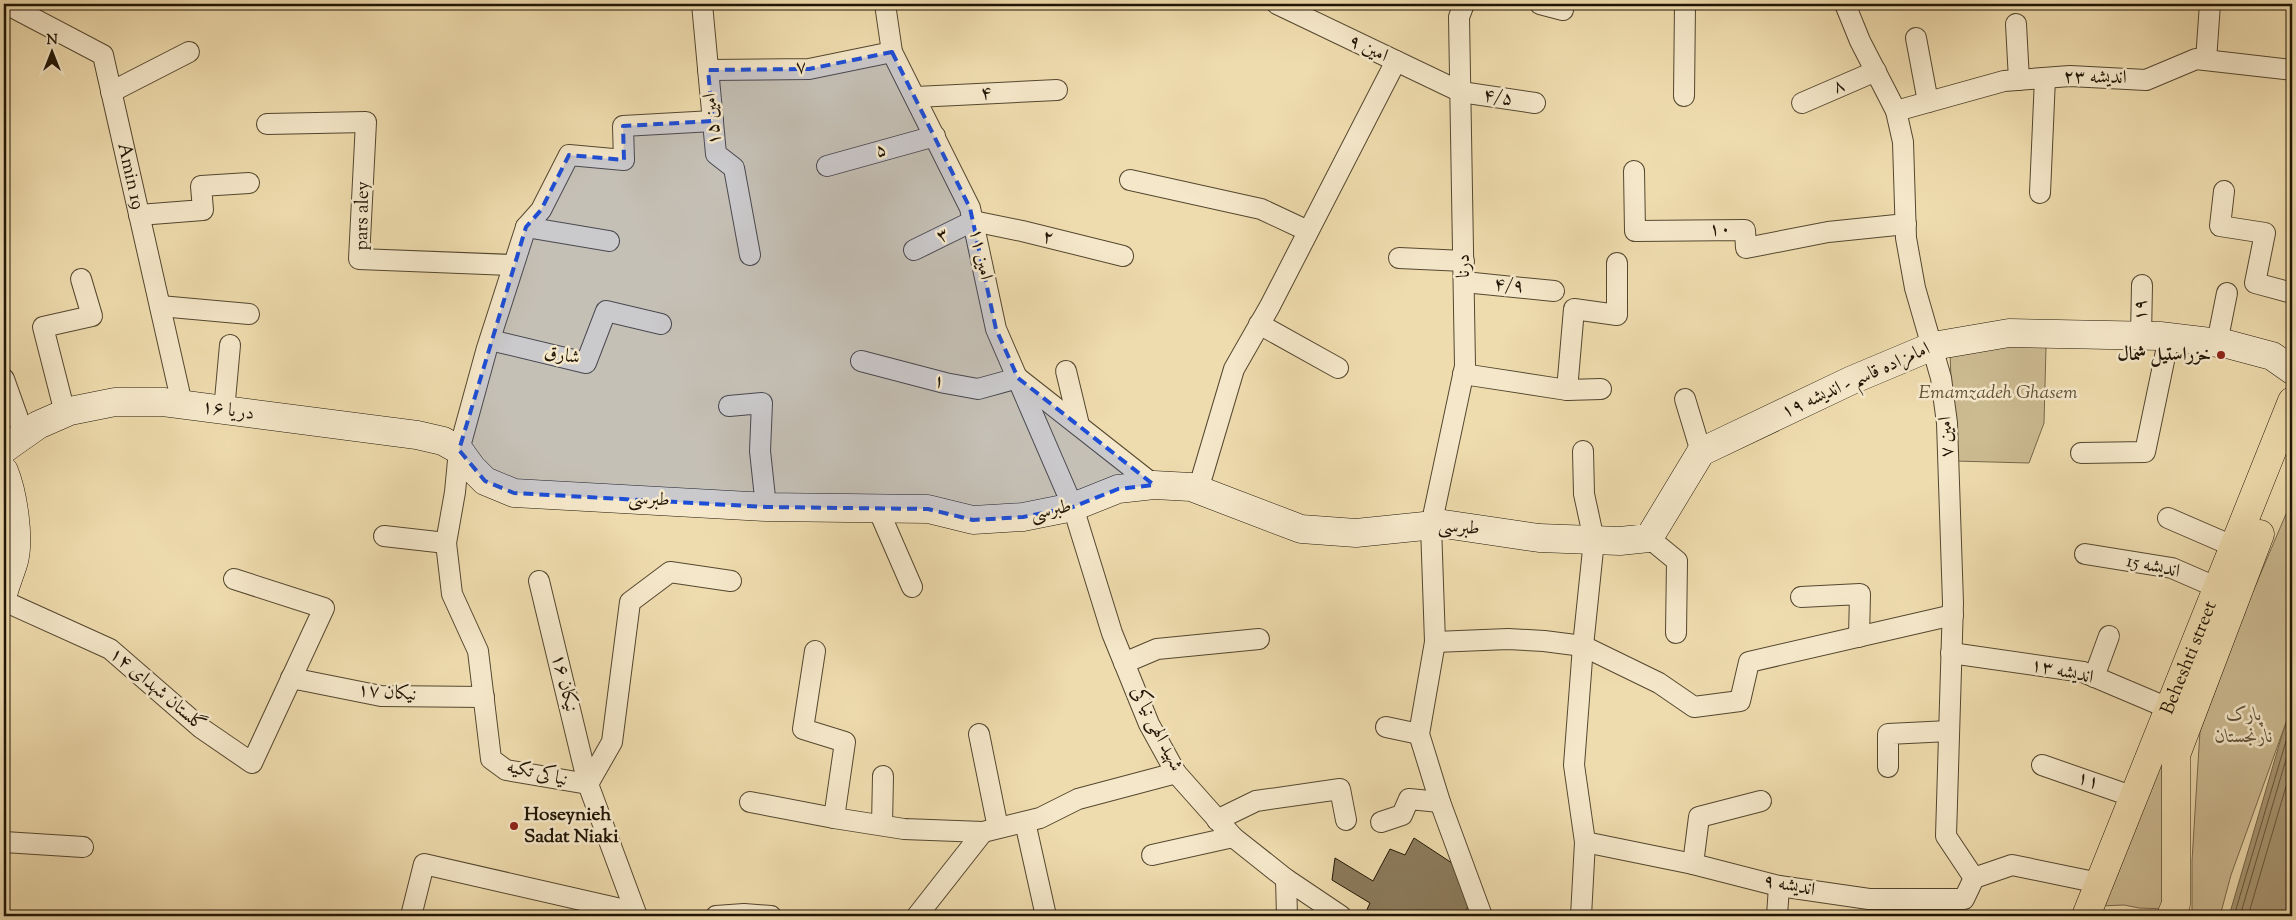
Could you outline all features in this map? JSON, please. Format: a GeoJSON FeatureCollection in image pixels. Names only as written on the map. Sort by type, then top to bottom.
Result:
{"type":"FeatureCollection","features":[{"type":"Feature","properties":{"kind":"main road","name":"Beheshti street"},"geometry":{"type":"LineString","coordinates":[[2086,916],[2292,401]]}},
{"type":"Feature","properties":{"kind":"main road","name":"Beheshti street"},"geometry":{"type":"LineString","coordinates":[[2171,916],[2176,904],[2176,755],[2292,450]]}},
{"type":"Feature","properties":{"kind":"street","name":"Amin 19"},"geometry":{"type":"LineString","coordinates":[[6,4],[103,55],[182,404]]}},
{"type":"Feature","properties":{"kind":"street","name":"امین ۱۵"},"geometry":{"type":"LineString","coordinates":[[702,4],[716,154],[734,168],[750,255]]}},
{"type":"Feature","properties":{"kind":"street","name":"امین ۱۱"},"geometry":{"type":"LineString","coordinates":[[885,4],[892,52],[970,208],[996,328],[1073,507]]}},
{"type":"Feature","properties":{"kind":"street","name":"امین ۹"},"geometry":{"type":"LineString","coordinates":[[1277,4],[1461,92]]}},
{"type":"Feature","properties":{"kind":"street","name":"درنا"},"geometry":{"type":"LineString","coordinates":[[1419,734],[1434,642],[1430,526],[1465,366],[1459,17],[1464,4]]}},
{"type":"Feature","properties":{"kind":"street"},"geometry":{"type":"LineString","coordinates":[[1540,4],[1563,10]]}},
{"type":"Feature","properties":{"kind":"street"},"geometry":{"type":"LineString","coordinates":[[1684,96],[1685,4]]}},
{"type":"Feature","properties":{"kind":"street","name":"امین ۷"},"geometry":{"type":"LineString","coordinates":[[1844,4],[1860,41],[1896,111],[1902,142],[1906,224],[1915,288],[1941,378],[1947,423],[1953,616],[1946,836],[1974,878]]}},
{"type":"Feature","properties":{"kind":"street"},"geometry":{"type":"LineString","coordinates":[[2206,60],[2210,4]]}},
{"type":"Feature","properties":{"kind":"street"},"geometry":{"type":"LineString","coordinates":[[2016,24],[2019,80]]}},
{"type":"Feature","properties":{"kind":"street"},"geometry":{"type":"LineString","coordinates":[[1916,38],[1928,102]]}},
{"type":"Feature","properties":{"kind":"street"},"geometry":{"type":"LineString","coordinates":[[111,92],[188,52]]}},
{"type":"Feature","properties":{"kind":"street","name":"۷"},"geometry":{"type":"LineString","coordinates":[[708,70],[809,69],[892,52]]}},
{"type":"Feature","properties":{"kind":"street","name":"اندیشه ۲۳"},"geometry":{"type":"LineString","coordinates":[[1896,111],[2004,81],[2070,76],[2146,80],[2196,59],[2292,70]]}},
{"type":"Feature","properties":{"kind":"street"},"geometry":{"type":"LineString","coordinates":[[1198,490],[1234,369],[1260,324],[1396,62]]}},
{"type":"Feature","properties":{"kind":"street","name":"۸"},"geometry":{"type":"LineString","coordinates":[[1802,103],[1876,71]]}},
{"type":"Feature","properties":{"kind":"street"},"geometry":{"type":"LineString","coordinates":[[2040,193],[2045,78]]}},
{"type":"Feature","properties":{"kind":"street","name":"۴"},"geometry":{"type":"LineString","coordinates":[[916,97],[1057,90]]}},
{"type":"Feature","properties":{"kind":"street","name":"۴/۵"},"geometry":{"type":"LineString","coordinates":[[1461,92],[1535,103]]}},
{"type":"Feature","properties":{"kind":"street"},"geometry":{"type":"LineString","coordinates":[[526,227],[541,210],[569,155],[624,160],[623,126],[713,121]]}},
{"type":"Feature","properties":{"kind":"street","name":"pars aley"},"geometry":{"type":"LineString","coordinates":[[267,124],[366,122],[359,259],[513,265]]}},
{"type":"Feature","properties":{"kind":"street","name":"۵"},"geometry":{"type":"LineString","coordinates":[[827,166],[935,136]]}},
{"type":"Feature","properties":{"kind":"street","name":"۱۰"},"geometry":{"type":"LineString","coordinates":[[1634,171],[1635,231],[1745,230],[1746,248],[1828,232],[1906,224]]}},
{"type":"Feature","properties":{"kind":"street"},"geometry":{"type":"LineString","coordinates":[[1130,180],[1262,209],[1308,231]]}},
{"type":"Feature","properties":{"kind":"street"},"geometry":{"type":"LineString","coordinates":[[139,214],[203,210],[201,186],[249,183]]}},
{"type":"Feature","properties":{"kind":"street"},"geometry":{"type":"LineString","coordinates":[[2224,191],[2220,226],[2266,233],[2255,283],[2292,293]]}},
{"type":"Feature","properties":{"kind":"street","name":"۳"},"geometry":{"type":"LineString","coordinates":[[914,250],[973,221]]}},
{"type":"Feature","properties":{"kind":"street","name":"۲"},"geometry":{"type":"LineString","coordinates":[[973,221],[1123,256]]}},
{"type":"Feature","properties":{"kind":"street"},"geometry":{"type":"LineString","coordinates":[[526,227],[609,241]]}},
{"type":"Feature","properties":{"kind":"street","name":"نیاکی تکیه"},"geometry":{"type":"LineString","coordinates":[[526,227],[490,340],[459,450],[455,492],[446,543],[452,594],[478,651],[491,759],[506,770],[588,784]]}},
{"type":"Feature","properties":{"kind":"street"},"geometry":{"type":"LineString","coordinates":[[1399,258],[1464,261]]}},
{"type":"Feature","properties":{"kind":"street"},"geometry":{"type":"LineString","coordinates":[[1567,390],[1574,309],[1617,315],[1617,263]]}},
{"type":"Feature","properties":{"kind":"street"},"geometry":{"type":"LineString","coordinates":[[65,413],[43,327],[92,316],[81,278]]}},
{"type":"Feature","properties":{"kind":"street","name":"۴/۹"},"geometry":{"type":"LineString","coordinates":[[1464,282],[1554,291]]}},
{"type":"Feature","properties":{"kind":"street","name":"۱۹"},"geometry":{"type":"LineString","coordinates":[[2141,336],[2142,285]]}},
{"type":"Feature","properties":{"kind":"street"},"geometry":{"type":"LineString","coordinates":[[2217,343],[2227,292]]}},
{"type":"Feature","properties":{"kind":"street"},"geometry":{"type":"LineString","coordinates":[[160,306],[249,314]]}},
{"type":"Feature","properties":{"kind":"street","name":"شارق"},"geometry":{"type":"LineString","coordinates":[[490,340],[586,363],[606,312],[660,324]]}},
{"type":"Feature","properties":{"kind":"street"},"geometry":{"type":"LineString","coordinates":[[1260,324],[1338,368]]}},
{"type":"Feature","properties":{"kind":"street","name":"امامزاده قاسم - اندیشه ۱۹"},"geometry":{"type":"LineString","coordinates":[[1701,452],[1852,380],[1933,346],[2009,333],[2169,337],[2217,343],[2272,356],[2292,370]]}},
{"type":"Feature","properties":{"kind":"street"},"geometry":{"type":"LineString","coordinates":[[2081,453],[2145,452],[2169,337]]}},
{"type":"Feature","properties":{"kind":"street"},"geometry":{"type":"LineString","coordinates":[[224,410],[230,345]]}},
{"type":"Feature","properties":{"kind":"street","name":"۱"},"geometry":{"type":"LineString","coordinates":[[861,362],[945,384],[978,389],[1018,378]]}},
{"type":"Feature","properties":{"kind":"street"},"geometry":{"type":"LineString","coordinates":[[1066,371],[1079,425]]}},
{"type":"Feature","properties":{"kind":"street"},"geometry":{"type":"LineString","coordinates":[[1463,374],[1567,390],[1601,389]]}},
{"type":"Feature","properties":{"kind":"street"},"geometry":{"type":"LineString","coordinates":[[1018,378],[1154,485]]}},
{"type":"Feature","properties":{"kind":"street"},"geometry":{"type":"LineString","coordinates":[[4,379],[14,442]]}},
{"type":"Feature","properties":{"kind":"street"},"geometry":{"type":"LineString","coordinates":[[1676,633],[1677,560],[1650,538],[1701,452],[1685,399]]}},
{"type":"Feature","properties":{"kind":"street","name":"دریا ۱۶"},"geometry":{"type":"LineString","coordinates":[[14,442],[38,425],[65,413],[115,402],[163,402],[416,435],[443,441],[459,450]]}},
{"type":"Feature","properties":{"kind":"street"},"geometry":{"type":"LineString","coordinates":[[729,406],[762,403],[760,451],[766,507]]}},
{"type":"Feature","properties":{"kind":"street","name":"طبرسی"},"geometry":{"type":"LineString","coordinates":[[459,450],[472,468],[485,481],[514,492],[766,507],[928,509],[973,520],[1023,517],[1073,507],[1118,489],[1154,485],[1190,487],[1301,529],[1356,533],[1444,524],[1539,538],[1620,541],[1650,538]]}},
{"type":"Feature","properties":{"kind":"street"},"geometry":{"type":"LineString","coordinates":[[1581,916],[1584,842],[1574,764],[1582,646],[1594,540],[1584,494],[1583,451]]}},
{"type":"Feature","properties":{"kind":"street"},"geometry":{"type":"LineString","coordinates":[[4,471],[8,482],[14,516],[4,591]]}},
{"type":"Feature","properties":{"kind":"street","name":"شهید الهی نیاکی"},"geometry":{"type":"LineString","coordinates":[[1073,507],[1112,633],[1149,724],[1176,773],[1233,837],[1286,879],[1341,916]]}},
{"type":"Feature","properties":{"kind":"street"},"geometry":{"type":"LineString","coordinates":[[878,509],[912,587]]}},
{"type":"Feature","properties":{"kind":"street"},"geometry":{"type":"LineString","coordinates":[[2168,518],[2235,547]]}},
{"type":"Feature","properties":{"kind":"street"},"geometry":{"type":"LineString","coordinates":[[384,536],[446,543]]}},
{"type":"Feature","properties":{"kind":"street","name":"اندیشه 15"},"geometry":{"type":"LineString","coordinates":[[2085,554],[2172,568],[2218,588]]}},
{"type":"Feature","properties":{"kind":"street"},"geometry":{"type":"LineString","coordinates":[[588,784],[612,742],[630,602],[670,572],[731,581]]}},
{"type":"Feature","properties":{"kind":"street"},"geometry":{"type":"LineString","coordinates":[[234,580],[324,608],[291,678]]}},
{"type":"Feature","properties":{"kind":"street","name":"نیکان ۱۶"},"geometry":{"type":"LineString","coordinates":[[539,581],[588,784],[635,914]]}},
{"type":"Feature","properties":{"kind":"street"},"geometry":{"type":"LineString","coordinates":[[1801,598],[1860,594],[1859,637]]}},
{"type":"Feature","properties":{"kind":"street","name":"گلستان شهدای ۱۴"},"geometry":{"type":"LineString","coordinates":[[4,601],[110,649],[201,728],[252,763],[291,678]]}},
{"type":"Feature","properties":{"kind":"street"},"geometry":{"type":"LineString","coordinates":[[1434,642],[1508,639],[1582,646],[1658,683],[1694,707],[1740,701],[1748,662],[1953,616]]}},
{"type":"Feature","properties":{"kind":"street"},"geometry":{"type":"LineString","coordinates":[[2094,677],[2109,636]]}},
{"type":"Feature","properties":{"kind":"street"},"geometry":{"type":"LineString","coordinates":[[1124,663],[1157,649],[1259,639]]}},
{"type":"Feature","properties":{"kind":"street"},"geometry":{"type":"LineString","coordinates":[[815,651],[803,728],[845,742],[834,818]]}},
{"type":"Feature","properties":{"kind":"street","name":"اندیشه ۱۳"},"geometry":{"type":"LineString","coordinates":[[1952,653],[2083,672],[2168,708]]}},
{"type":"Feature","properties":{"kind":"street","name":"نیکان ۱۷"},"geometry":{"type":"LineString","coordinates":[[291,678],[381,696],[484,697]]}},
{"type":"Feature","properties":{"kind":"street"},"geometry":{"type":"LineString","coordinates":[[1386,727],[1419,734],[1440,802],[1482,916]]}},
{"type":"Feature","properties":{"kind":"street"},"geometry":{"type":"LineString","coordinates":[[1888,767],[1888,734],[1949,731]]}},
{"type":"Feature","properties":{"kind":"street"},"geometry":{"type":"LineString","coordinates":[[917,916],[991,830],[979,734]]}},
{"type":"Feature","properties":{"kind":"street","name":"۱۱"},"geometry":{"type":"LineString","coordinates":[[2042,766],[2134,798]]}},
{"type":"Feature","properties":{"kind":"street"},"geometry":{"type":"LineString","coordinates":[[750,802],[904,829],[991,830],[1040,818],[1078,799],[1176,773]]}},
{"type":"Feature","properties":{"kind":"street"},"geometry":{"type":"LineString","coordinates":[[882,776],[882,825]]}},
{"type":"Feature","properties":{"kind":"street"},"geometry":{"type":"LineString","coordinates":[[1217,820],[1256,801],[1340,789],[1346,820]]}},
{"type":"Feature","properties":{"kind":"street"},"geometry":{"type":"LineString","coordinates":[[1381,822],[1402,815],[1409,799],[1440,802]]}},
{"type":"Feature","properties":{"kind":"street"},"geometry":{"type":"LineString","coordinates":[[1693,864],[1699,817],[1761,801]]}},
{"type":"Feature","properties":{"kind":"street"},"geometry":{"type":"LineString","coordinates":[[1026,822],[1046,916]]}},
{"type":"Feature","properties":{"kind":"street"},"geometry":{"type":"LineString","coordinates":[[1152,855],[1233,837]]}},
{"type":"Feature","properties":{"kind":"street"},"geometry":{"type":"LineString","coordinates":[[4,842],[83,848]]}},
{"type":"Feature","properties":{"kind":"street","name":"اندیشه ۹"},"geometry":{"type":"LineString","coordinates":[[1584,842],[1693,864],[1779,886],[1869,899],[1961,908],[1974,878]]}},
{"type":"Feature","properties":{"kind":"street"},"geometry":{"type":"LineString","coordinates":[[411,916],[424,864],[635,914]]}},
{"type":"Feature","properties":{"kind":"street"},"geometry":{"type":"LineString","coordinates":[[1974,878],[2012,864],[2099,883]]}},
{"type":"Feature","properties":{"kind":"street"},"geometry":{"type":"LineString","coordinates":[[1286,879],[1287,916]]}},
{"type":"Feature","properties":{"kind":"street"},"geometry":{"type":"LineString","coordinates":[[1777,916],[1779,886]]}},
{"type":"Feature","properties":{"kind":"street"},"geometry":{"type":"LineString","coordinates":[[716,916],[744,914],[771,916]]}},
{"type":"Feature","properties":{"kind":"highlighted area"},"geometry":{"type":"Polygon","coordinates":[[[892,52],[970,208],[996,329],[1018,378],[1154,485],[1118,489],[1073,507],[1023,517],[973,520],[928,509],[766,507],[514,493],[485,481],[459,450],[526,227],[541,210],[569,155],[624,160],[623,126],[713,121],[708,70],[809,69],[892,52]]]}},
{"type":"Feature","properties":{"kind":"green space","name":"Emamzadeh Ghasem"},"geometry":{"type":"Polygon","coordinates":[[[2013,344],[2046,347],[2044,423],[2029,463],[1954,461],[1950,352],[2013,344]]]}},
{"type":"Feature","properties":{"kind":"green space","name":"پارک نارنجستان"},"geometry":{"type":"Polygon","coordinates":[[[2292,500],[2292,706],[2231,875],[2220,916],[2192,916],[2192,861],[2200,731],[2251,596],[2292,500]]]}},
{"type":"Feature","properties":{"kind":"green space"},"geometry":{"type":"Polygon","coordinates":[[[2183,703],[2166,909],[2139,908],[2124,905],[2100,906],[2183,703]]]}},
{"type":"Feature","properties":{"kind":"water"},"geometry":{"type":"Polygon","coordinates":[[[2292,706],[2292,916],[2229,916],[2282,735],[2292,706]]]}},
{"type":"Feature","properties":{"kind":"building"},"geometry":{"type":"Polygon","coordinates":[[[1414,838],[1458,867],[1471,902],[1463,916],[1364,916],[1370,903],[1332,880],[1335,858],[1373,881],[1390,849],[1405,855],[1414,838]]]}},
{"type":"Feature","properties":{"kind":"place","name":"خزراستیل شمال"},"geometry":{"type":"Point","coordinates":[2221,355]}},
{"type":"Feature","properties":{"kind":"place","name":"Hoseynieh Sadat Niaki"},"geometry":{"type":"Point","coordinates":[514,826]}}]}
